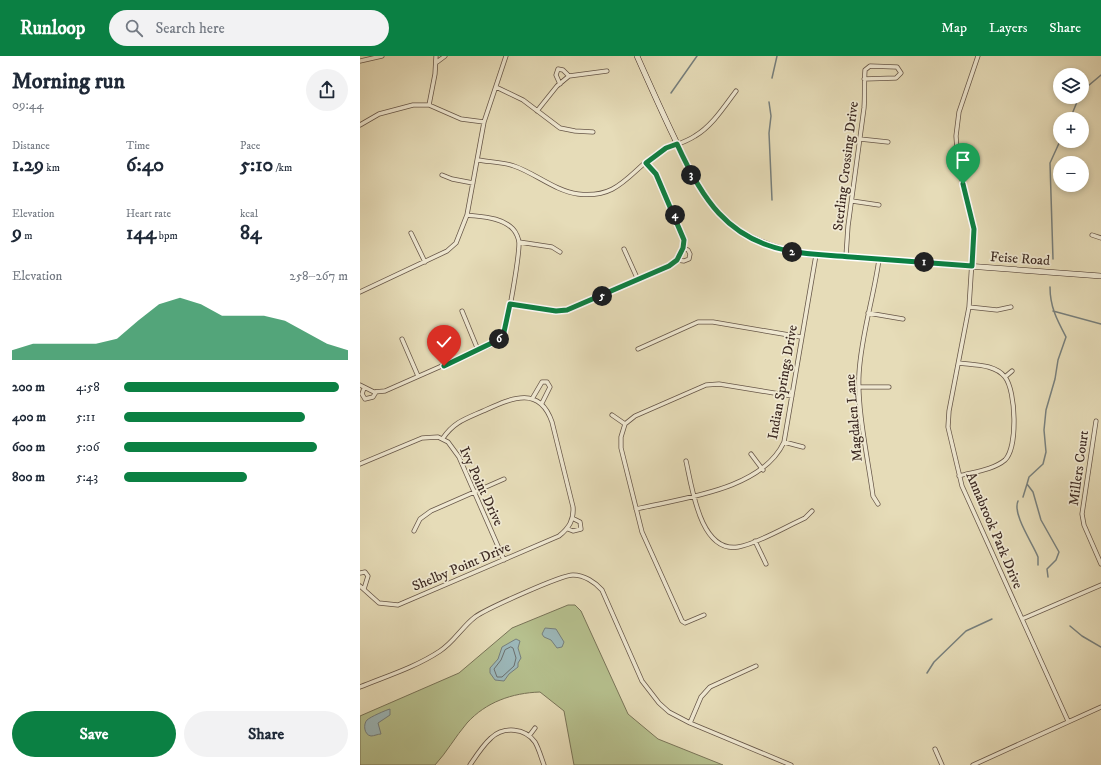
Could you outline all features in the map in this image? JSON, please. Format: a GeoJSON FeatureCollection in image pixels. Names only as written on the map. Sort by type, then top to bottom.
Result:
{"type":"FeatureCollection","features":[{"type":"Feature","properties":{"kind":"main road","name":"Feise Road"},"geometry":{"type":"LineString","coordinates":[[637,56],[697,186],[709,204],[726,221],[749,237],[771,246],[789,251],[816,255],[846,256],[1101,276]]}},
{"type":"Feature","properties":{"kind":"street"},"geometry":{"type":"LineString","coordinates":[[360,61],[382,56]]}},
{"type":"Feature","properties":{"kind":"street"},"geometry":{"type":"LineString","coordinates":[[429,105],[437,62],[436,56]]}},
{"type":"Feature","properties":{"kind":"street"},"geometry":{"type":"LineString","coordinates":[[437,62],[445,56]]}},
{"type":"Feature","properties":{"kind":"street"},"geometry":{"type":"LineString","coordinates":[[360,292],[447,251],[456,243],[467,215],[484,122],[506,56]]}},
{"type":"Feature","properties":{"kind":"street","name":"Annabrook Park Drive"},"geometry":{"type":"LineString","coordinates":[[978,56],[959,112],[956,136],[958,164],[974,229],[969,307],[949,411],[948,427],[959,476],[1068,722]]}},
{"type":"Feature","properties":{"kind":"street"},"geometry":{"type":"LineString","coordinates":[[870,66],[897,67],[901,73],[896,78],[864,79],[865,70],[870,66]]}},
{"type":"Feature","properties":{"kind":"street"},"geometry":{"type":"LineString","coordinates":[[560,84],[556,75],[558,70],[563,70],[569,76]]}},
{"type":"Feature","properties":{"kind":"street"},"geometry":{"type":"LineString","coordinates":[[537,111],[560,84],[569,76],[607,71]]}},
{"type":"Feature","properties":{"kind":"street","name":"Sterling Crossing Drive"},"geometry":{"type":"LineString","coordinates":[[846,256],[865,96],[864,79]]}},
{"type":"Feature","properties":{"kind":"street"},"geometry":{"type":"LineString","coordinates":[[496,87],[515,95],[560,128],[593,132]]}},
{"type":"Feature","properties":{"kind":"street"},"geometry":{"type":"LineString","coordinates":[[478,160],[513,166],[561,189],[576,194],[587,195],[611,190],[627,181],[646,163],[666,148],[695,137],[708,126],[736,91]]}},
{"type":"Feature","properties":{"kind":"street"},"geometry":{"type":"LineString","coordinates":[[360,125],[372,117],[398,108],[429,105],[461,119],[484,122]]}},
{"type":"Feature","properties":{"kind":"street"},"geometry":{"type":"LineString","coordinates":[[860,139],[888,142]]}},
{"type":"Feature","properties":{"kind":"street"},"geometry":{"type":"LineString","coordinates":[[510,304],[556,311],[567,310],[669,266],[677,260],[683,248],[684,240],[656,174],[646,163]]}},
{"type":"Feature","properties":{"kind":"street"},"geometry":{"type":"LineString","coordinates":[[442,175],[452,179],[473,183]]}},
{"type":"Feature","properties":{"kind":"street"},"geometry":{"type":"LineString","coordinates":[[852,201],[879,205]]}},
{"type":"Feature","properties":{"kind":"street"},"geometry":{"type":"LineString","coordinates":[[360,385],[376,392],[385,391],[493,344],[501,337],[510,304],[519,242],[514,230],[507,224],[497,219],[467,215]]}},
{"type":"Feature","properties":{"kind":"street"},"geometry":{"type":"LineString","coordinates":[[411,233],[425,262]]}},
{"type":"Feature","properties":{"kind":"street"},"geometry":{"type":"LineString","coordinates":[[1092,235],[1101,238]]}},
{"type":"Feature","properties":{"kind":"street"},"geometry":{"type":"LineString","coordinates":[[519,242],[552,247],[560,252]]}},
{"type":"Feature","properties":{"kind":"street"},"geometry":{"type":"LineString","coordinates":[[677,260],[684,261],[689,259],[690,254],[688,250],[683,248]]}},
{"type":"Feature","properties":{"kind":"street"},"geometry":{"type":"LineString","coordinates":[[624,249],[638,280]]}},
{"type":"Feature","properties":{"kind":"street","name":"Indian Springs Drive"},"geometry":{"type":"LineString","coordinates":[[636,509],[731,485],[763,470],[777,456],[784,442],[816,255]]}},
{"type":"Feature","properties":{"kind":"street","name":"Magdalen Lane"},"geometry":{"type":"LineString","coordinates":[[878,504],[873,496],[859,387],[859,370],[871,296],[876,284],[879,259]]}},
{"type":"Feature","properties":{"kind":"street"},"geometry":{"type":"LineString","coordinates":[[969,307],[997,310],[1011,307]]}},
{"type":"Feature","properties":{"kind":"street"},"geometry":{"type":"LineString","coordinates":[[462,311],[478,350]]}},
{"type":"Feature","properties":{"kind":"street"},"geometry":{"type":"LineString","coordinates":[[868,313],[903,319]]}},
{"type":"Feature","properties":{"kind":"street"},"geometry":{"type":"LineString","coordinates":[[638,349],[698,322],[713,322],[801,337]]}},
{"type":"Feature","properties":{"kind":"street"},"geometry":{"type":"LineString","coordinates":[[402,339],[418,376]]}},
{"type":"Feature","properties":{"kind":"street"},"geometry":{"type":"LineString","coordinates":[[959,363],[989,367],[1005,377],[1012,396],[1014,426],[1012,448],[1006,458],[994,466],[959,476]]}},
{"type":"Feature","properties":{"kind":"street"},"geometry":{"type":"LineString","coordinates":[[1005,377],[1012,371]]}},
{"type":"Feature","properties":{"kind":"street"},"geometry":{"type":"LineString","coordinates":[[443,438],[450,428],[458,422],[509,399],[520,397],[532,399],[542,403],[550,388],[547,382],[542,382],[532,399]]}},
{"type":"Feature","properties":{"kind":"street"},"geometry":{"type":"LineString","coordinates":[[704,615],[690,622],[685,623],[682,621],[642,532],[621,448],[621,437],[624,424],[635,416],[706,385],[719,384],[792,396]]}},
{"type":"Feature","properties":{"kind":"street"},"geometry":{"type":"LineString","coordinates":[[859,387],[889,387]]}},
{"type":"Feature","properties":{"kind":"street"},"geometry":{"type":"LineString","coordinates":[[364,388],[362,394],[365,399],[373,397],[376,392]]}},
{"type":"Feature","properties":{"kind":"street","name":"Shelby Point Drive"},"geometry":{"type":"LineString","coordinates":[[360,586],[380,603],[398,605],[559,536],[568,529],[572,518],[573,507],[552,422],[548,411],[542,403]]}},
{"type":"Feature","properties":{"kind":"street"},"geometry":{"type":"LineString","coordinates":[[612,415],[624,424]]}},
{"type":"Feature","properties":{"kind":"street","name":"Millers Court"},"geometry":{"type":"LineString","coordinates":[[1096,421],[1082,514],[1084,525],[1101,564]]}},
{"type":"Feature","properties":{"kind":"street","name":"Ivy Point Drive"},"geometry":{"type":"LineString","coordinates":[[360,464],[422,438],[443,438],[452,446],[459,457],[504,560]]}},
{"type":"Feature","properties":{"kind":"street"},"geometry":{"type":"LineString","coordinates":[[784,442],[803,447]]}},
{"type":"Feature","properties":{"kind":"street"},"geometry":{"type":"LineString","coordinates":[[751,454],[763,470]]}},
{"type":"Feature","properties":{"kind":"street"},"geometry":{"type":"LineString","coordinates":[[686,461],[702,521],[714,541],[722,546],[732,548],[744,546],[805,518],[812,511]]}},
{"type":"Feature","properties":{"kind":"street"},"geometry":{"type":"LineString","coordinates":[[414,531],[420,519],[431,511],[504,479]]}},
{"type":"Feature","properties":{"kind":"street","name":"Shelby Point Drive"},"geometry":{"type":"LineString","coordinates":[[568,529],[577,531],[581,528],[580,522],[572,518]]}},
{"type":"Feature","properties":{"kind":"street"},"geometry":{"type":"LineString","coordinates":[[755,541],[766,564]]}},
{"type":"Feature","properties":{"kind":"street"},"geometry":{"type":"LineString","coordinates":[[360,573],[365,572],[368,576],[364,589]]}},
{"type":"Feature","properties":{"kind":"street"},"geometry":{"type":"LineString","coordinates":[[360,687],[414,665],[442,650],[474,618],[489,609],[560,578],[573,575],[591,580],[602,590],[642,681],[654,699],[668,712],[690,723],[790,765]]}},
{"type":"Feature","properties":{"kind":"street"},"geometry":{"type":"LineString","coordinates":[[1022,619],[1101,585]]}},
{"type":"Feature","properties":{"kind":"street"},"geometry":{"type":"LineString","coordinates":[[690,723],[701,697],[710,687],[756,666]]}},
{"type":"Feature","properties":{"kind":"street"},"geometry":{"type":"LineString","coordinates":[[973,765],[1101,707]]}},
{"type":"Feature","properties":{"kind":"street"},"geometry":{"type":"LineString","coordinates":[[529,736],[535,728]]}},
{"type":"Feature","properties":{"kind":"street"},"geometry":{"type":"LineString","coordinates":[[470,765],[490,738],[500,732],[512,730],[523,732],[529,736],[538,748],[544,765]]}},
{"type":"Feature","properties":{"kind":"street"},"geometry":{"type":"LineString","coordinates":[[935,749],[942,765]]}},
{"type":"Feature","properties":{"kind":"green space"},"geometry":{"type":"Polygon","coordinates":[[[568,605],[575,605],[581,611],[628,714],[658,739],[723,765],[574,765],[564,711],[540,692],[519,694],[500,700],[482,709],[467,723],[435,765],[360,765],[360,716],[459,673],[512,628],[568,605]]]}},
{"type":"Feature","properties":{"kind":"water"},"geometry":{"type":"Polygon","coordinates":[[[545,628],[556,629],[564,642],[562,647],[557,648],[551,640],[544,637],[542,634],[545,628]]]}},
{"type":"Feature","properties":{"kind":"water"},"geometry":{"type":"Polygon","coordinates":[[[516,639],[520,641],[518,648],[521,658],[518,663],[518,667],[509,674],[504,681],[495,680],[490,673],[490,668],[498,659],[502,647],[516,639]]]}},
{"type":"Feature","properties":{"kind":"water"},"geometry":{"type":"Polygon","coordinates":[[[390,709],[390,715],[378,723],[381,734],[371,736],[367,734],[365,727],[367,720],[390,709]]]}},
{"type":"Feature","properties":{"kind":"waterway"},"geometry":{"type":"LineString","coordinates":[[671,93],[697,56]]}},
{"type":"Feature","properties":{"kind":"waterway"},"geometry":{"type":"LineString","coordinates":[[772,78],[777,56]]}},
{"type":"Feature","properties":{"kind":"waterway"},"geometry":{"type":"LineString","coordinates":[[1089,85],[1101,75]]}},
{"type":"Feature","properties":{"kind":"waterway"},"geometry":{"type":"LineString","coordinates":[[769,102],[771,116],[769,133],[772,200]]}},
{"type":"Feature","properties":{"kind":"waterway"},"geometry":{"type":"LineString","coordinates":[[1073,112],[1076,104]]}},
{"type":"Feature","properties":{"kind":"waterway"},"geometry":{"type":"LineString","coordinates":[[1053,259],[1050,163],[1057,148]]}},
{"type":"Feature","properties":{"kind":"waterway"},"geometry":{"type":"LineString","coordinates":[[1048,577],[1047,569],[1056,560],[1059,552],[1041,520],[1033,492],[1027,484],[1029,477],[1043,464],[1046,452],[1044,430],[1046,410],[1055,379],[1058,360],[1066,337],[1057,319],[1051,301],[1050,287]]}},
{"type":"Feature","properties":{"kind":"waterway"},"geometry":{"type":"LineString","coordinates":[[1053,311],[1101,324]]}},
{"type":"Feature","properties":{"kind":"waterway"},"geometry":{"type":"LineString","coordinates":[[1023,497],[1027,484]]}},
{"type":"Feature","properties":{"kind":"waterway"},"geometry":{"type":"LineString","coordinates":[[1018,501],[1017,507],[1020,521],[1038,557],[1038,565]]}},
{"type":"Feature","properties":{"kind":"waterway"},"geometry":{"type":"LineString","coordinates":[[927,673],[934,662],[966,631],[992,619]]}},
{"type":"Feature","properties":{"kind":"waterway"},"geometry":{"type":"LineString","coordinates":[[1070,626],[1082,636],[1101,647]]}},
{"type":"Feature","properties":{"kind":"route"},"geometry":{"type":"LineString","coordinates":[[444,366],[493,344],[498,340],[504,332],[510,304],[556,311],[567,310],[580,306],[669,266],[677,260],[683,248],[684,240],[656,174],[646,163],[670,146],[677,144],[697,186],[709,204],[726,221],[749,237],[771,246],[805,254],[972,266],[974,229],[963,184]]}}]}
